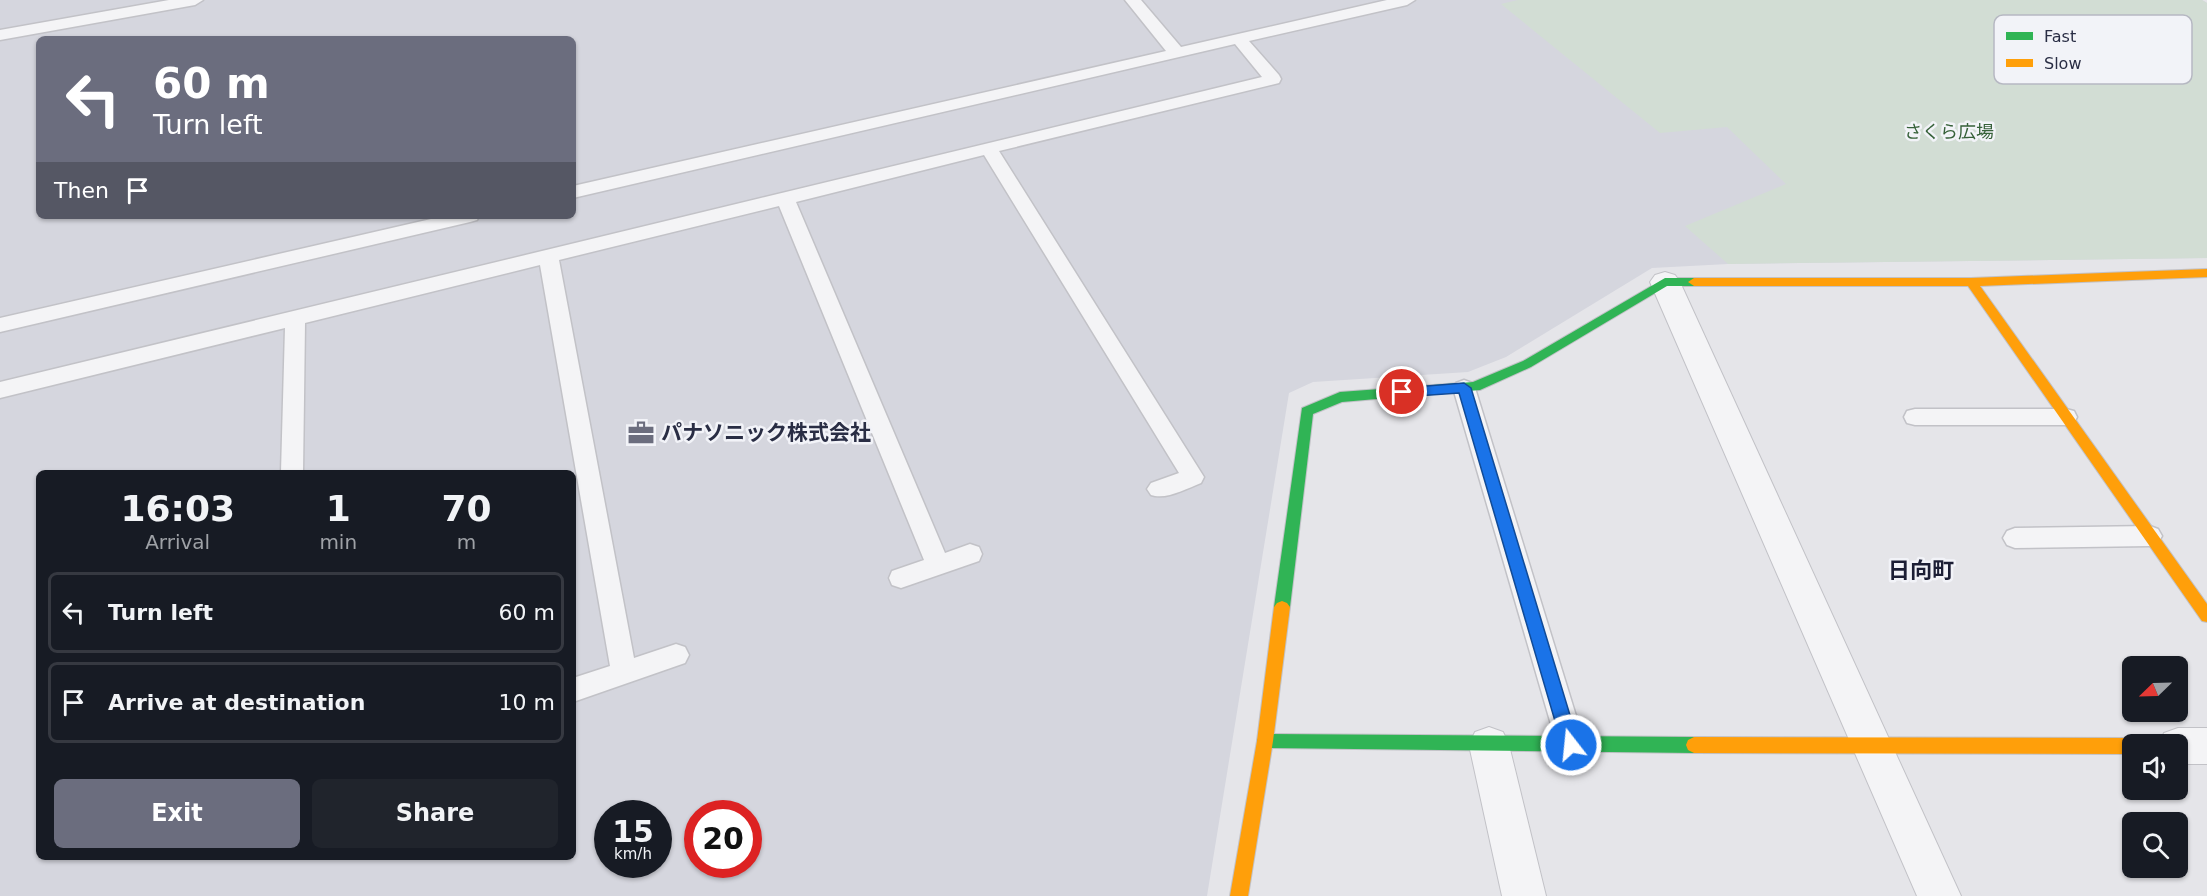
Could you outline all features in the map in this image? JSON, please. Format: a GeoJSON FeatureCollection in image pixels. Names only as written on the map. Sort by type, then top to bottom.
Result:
{"type":"FeatureCollection","features":[{"type":"Feature","properties":{"kind":"street"},"geometry":{"type":"LineString","coordinates":[[1239,896],[1265,741],[1307,411],[1340,397],[1476,387],[1527,364],[1665,282],[1971,282],[2207,273]]}},
{"type":"Feature","properties":{"kind":"street"},"geometry":{"type":"LineString","coordinates":[[1665,282],[1870,746],[1939,896]]}},
{"type":"Feature","properties":{"kind":"street"},"geometry":{"type":"LineString","coordinates":[[1971,282],[2207,616]]}},
{"type":"Feature","properties":{"kind":"street"},"geometry":{"type":"LineString","coordinates":[[1265,741],[1571,745],[2122,746]]}},
{"type":"Feature","properties":{"kind":"street"},"geometry":{"type":"LineString","coordinates":[[1489,744],[1524,896]]}},
{"type":"Feature","properties":{"kind":"street"},"geometry":{"type":"LineString","coordinates":[[2188,746],[2207,746]]}},
{"type":"Feature","properties":{"kind":"lane"},"geometry":{"type":"LineString","coordinates":[[0,35],[195,0]]}},
{"type":"Feature","properties":{"kind":"lane"},"geometry":{"type":"LineString","coordinates":[[1133,0],[1176,52]]}},
{"type":"Feature","properties":{"kind":"lane"},"geometry":{"type":"LineString","coordinates":[[576,191],[1407,0]]}},
{"type":"Feature","properties":{"kind":"lane"},"geometry":{"type":"LineString","coordinates":[[1,392],[295,316],[1273,79],[1238,38]]}},
{"type":"Feature","properties":{"kind":"lane"},"geometry":{"type":"LineString","coordinates":[[988,148],[1193,477],[1159,489]]}},
{"type":"Feature","properties":{"kind":"lane"},"geometry":{"type":"LineString","coordinates":[[785,197],[938,565]]}},
{"type":"Feature","properties":{"kind":"lane"},"geometry":{"type":"LineString","coordinates":[[0,325],[457,219]]}},
{"type":"Feature","properties":{"kind":"lane"},"geometry":{"type":"LineString","coordinates":[[548,255],[624,673]]}},
{"type":"Feature","properties":{"kind":"lane"},"geometry":{"type":"LineString","coordinates":[[292,470],[295,316]]}},
{"type":"Feature","properties":{"kind":"lane"},"geometry":{"type":"LineString","coordinates":[[1464,388],[1571,745]]}},
{"type":"Feature","properties":{"kind":"lane"},"geometry":{"type":"LineString","coordinates":[[1915,417],[2066,417]]}},
{"type":"Feature","properties":{"kind":"lane"},"geometry":{"type":"LineString","coordinates":[[2015,538],[2150,536]]}},
{"type":"Feature","properties":{"kind":"lane"},"geometry":{"type":"LineString","coordinates":[[901,578],[970,554]]}},
{"type":"Feature","properties":{"kind":"lane"},"geometry":{"type":"LineString","coordinates":[[576,689],[676,655]]}},
{"type":"Feature","properties":{"kind":"shaded area","name":"パナソニック株式会社"},"geometry":{"type":"Polygon","coordinates":[[[0,0],[2202,0],[2207,3],[2207,258],[1728,264],[1652,268],[1506,357],[1468,372],[1313,382],[1289,393],[1207,896],[0,896],[0,0]]]}},
{"type":"Feature","properties":{"kind":"green space","name":"さくら広場"},"geometry":{"type":"Polygon","coordinates":[[[1518,0],[2202,0],[2207,3],[2207,258],[1728,264],[1685,226],[1786,184],[1727,127],[1660,133],[1501,4],[1518,0]]]}},
{"type":"Feature","properties":{"kind":"traffic: fast"},"geometry":{"type":"LineString","coordinates":[[1282,607],[1307,411],[1340,397],[1475,387],[1527,364],[1665,282],[1694,282]]}},
{"type":"Feature","properties":{"kind":"traffic: fast"},"geometry":{"type":"LineString","coordinates":[[1265,741],[1694,745]]}},
{"type":"Feature","properties":{"kind":"traffic: slow"},"geometry":{"type":"LineString","coordinates":[[1694,282],[1971,282],[2207,273]]}},
{"type":"Feature","properties":{"kind":"traffic: slow"},"geometry":{"type":"LineString","coordinates":[[1971,282],[2207,616]]}},
{"type":"Feature","properties":{"kind":"traffic: slow"},"geometry":{"type":"LineString","coordinates":[[1239,896],[1265,741],[1282,607]]}},
{"type":"Feature","properties":{"kind":"traffic: slow"},"geometry":{"type":"LineString","coordinates":[[1694,745],[2122,746]]}},
{"type":"Feature","properties":{"kind":"place","name":"パナソニック株式会社"},"geometry":{"type":"Point","coordinates":[641,433]}},
{"type":"Feature","properties":{"kind":"district","name":"日向町"},"geometry":{"type":"Point","coordinates":[1921,570]}},
{"type":"Feature","properties":{"kind":"route"},"geometry":{"type":"LineString","coordinates":[[1402,392],[1464,388],[1571,745]]}}]}
